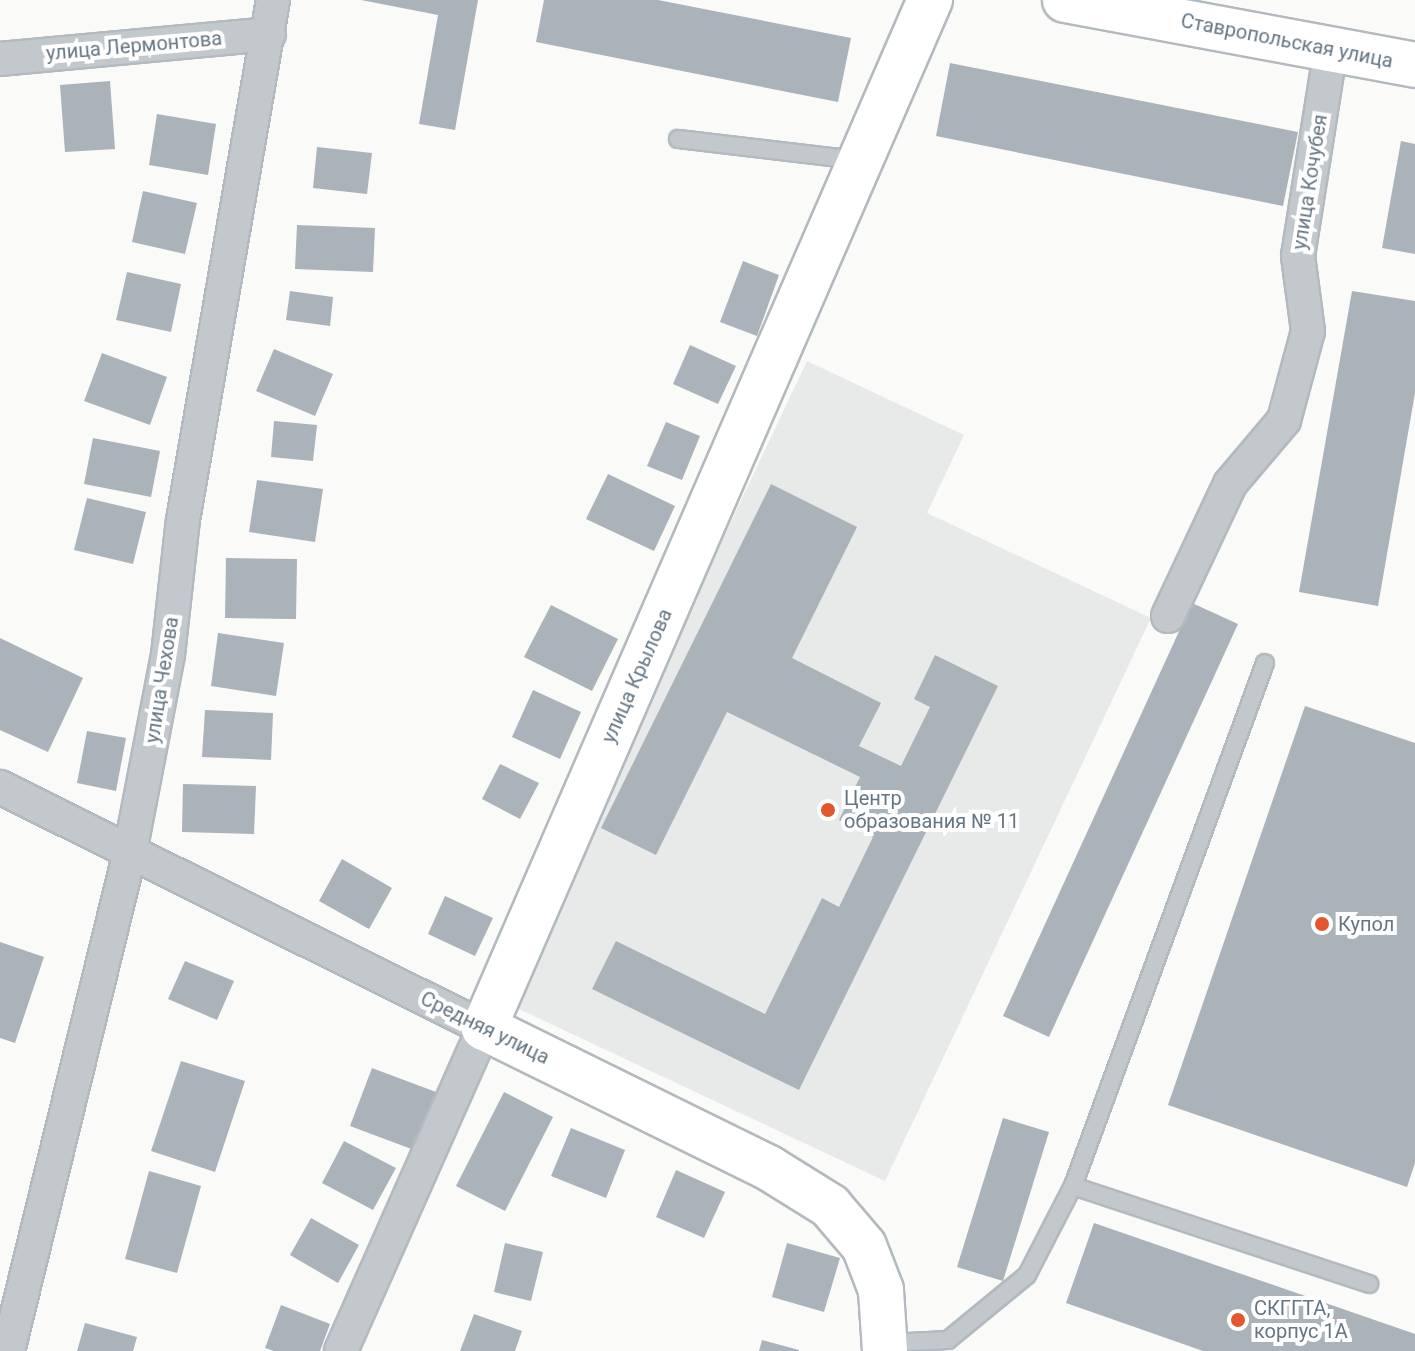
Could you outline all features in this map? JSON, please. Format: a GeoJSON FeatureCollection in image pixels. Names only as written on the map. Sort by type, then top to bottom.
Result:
{"type":"FeatureCollection","features":[{"type":"Feature","properties":{"kind":"main road","name":"улица Крылова"},"geometry":{"type":"LineString","coordinates":[[484,1028],[930,0]]}},
{"type":"Feature","properties":{"kind":"main road","name":"Ставропольская улица"},"geometry":{"type":"LineString","coordinates":[[1065,0],[1415,65]]}},
{"type":"Feature","properties":{"kind":"main road","name":"Средняя улица"},"geometry":{"type":"LineString","coordinates":[[484,1028],[769,1168],[830,1206],[864,1246],[881,1290],[886,1347]]}},
{"type":"Feature","properties":{"kind":"street","name":"улица Чехова"},"geometry":{"type":"LineString","coordinates":[[8,1351],[130,852],[168,655],[183,520],[273,0]]}},
{"type":"Feature","properties":{"kind":"street","name":"улица Лермонтова"},"geometry":{"type":"LineString","coordinates":[[0,59],[269,34]]}},
{"type":"Feature","properties":{"kind":"street","name":"улица Кочубея"},"geometry":{"type":"LineString","coordinates":[[1168,616],[1230,484],[1284,420],[1308,331],[1298,256],[1331,48]]}},
{"type":"Feature","properties":{"kind":"street","name":"Средняя улица"},"geometry":{"type":"LineString","coordinates":[[0,787],[484,1028]]}},
{"type":"Feature","properties":{"kind":"street","name":"улица Крылова"},"geometry":{"type":"LineString","coordinates":[[341,1351],[484,1028]]}},
{"type":"Feature","properties":{"kind":"lane"},"geometry":{"type":"LineString","coordinates":[[678,139],[863,160]]}},
{"type":"Feature","properties":{"kind":"lane"},"geometry":{"type":"LineString","coordinates":[[886,1347],[948,1340],[1027,1275],[1073,1186],[1265,663]]}},
{"type":"Feature","properties":{"kind":"lane"},"geometry":{"type":"LineString","coordinates":[[1073,1186],[1369,1284]]}},
{"type":"Feature","properties":{"kind":"shaded area","name":"Центр образования № 11"},"geometry":{"type":"Polygon","coordinates":[[[807,361],[964,435],[927,513],[1151,618],[885,1181],[504,1002],[807,361]]]}},
{"type":"Feature","properties":{"kind":"building"},"geometry":{"type":"Polygon","coordinates":[[[361,0],[478,0],[455,130],[419,124],[438,15],[361,0]]]}},
{"type":"Feature","properties":{"kind":"building"},"geometry":{"type":"Polygon","coordinates":[[[544,0],[658,0],[851,38],[838,102],[536,42],[544,0]]]}},
{"type":"Feature","properties":{"kind":"building"},"geometry":{"type":"Polygon","coordinates":[[[950,63],[1298,132],[1283,206],[936,136],[950,63]]]}},
{"type":"Feature","properties":{"kind":"building"},"geometry":{"type":"Polygon","coordinates":[[[110,81],[115,149],[65,152],[60,85],[110,81]]]}},
{"type":"Feature","properties":{"kind":"building"},"geometry":{"type":"Polygon","coordinates":[[[157,114],[216,124],[208,175],[149,165],[157,114]]]}},
{"type":"Feature","properties":{"kind":"building"},"geometry":{"type":"Polygon","coordinates":[[[1401,141],[1415,144],[1415,254],[1382,248],[1401,141]]]}},
{"type":"Feature","properties":{"kind":"building"},"geometry":{"type":"Polygon","coordinates":[[[317,147],[372,153],[367,194],[313,188],[317,147]]]}},
{"type":"Feature","properties":{"kind":"building"},"geometry":{"type":"Polygon","coordinates":[[[143,191],[197,203],[185,254],[132,242],[143,191]]]}},
{"type":"Feature","properties":{"kind":"building"},"geometry":{"type":"Polygon","coordinates":[[[297,225],[375,228],[373,272],[295,269],[297,225]]]}},
{"type":"Feature","properties":{"kind":"building"},"geometry":{"type":"Polygon","coordinates":[[[743,261],[779,275],[757,336],[720,322],[743,261]]]}},
{"type":"Feature","properties":{"kind":"building"},"geometry":{"type":"Polygon","coordinates":[[[127,272],[181,284],[171,332],[116,320],[127,272]]]}},
{"type":"Feature","properties":{"kind":"building"},"geometry":{"type":"Polygon","coordinates":[[[290,291],[333,297],[330,326],[286,320],[290,291]]]}},
{"type":"Feature","properties":{"kind":"building"},"geometry":{"type":"Polygon","coordinates":[[[1352,291],[1415,301],[1415,393],[1378,606],[1299,592],[1352,291]]]}},
{"type":"Feature","properties":{"kind":"building"},"geometry":{"type":"Polygon","coordinates":[[[690,345],[736,366],[718,404],[673,384],[690,345]]]}},
{"type":"Feature","properties":{"kind":"building"},"geometry":{"type":"Polygon","coordinates":[[[274,349],[333,374],[315,416],[256,391],[274,349]]]}},
{"type":"Feature","properties":{"kind":"building"},"geometry":{"type":"Polygon","coordinates":[[[102,353],[167,377],[150,425],[84,401],[102,353]]]}},
{"type":"Feature","properties":{"kind":"building"},"geometry":{"type":"Polygon","coordinates":[[[274,421],[317,425],[313,461],[271,457],[274,421]]]}},
{"type":"Feature","properties":{"kind":"building"},"geometry":{"type":"Polygon","coordinates":[[[666,422],[700,436],[682,480],[647,466],[666,422]]]}},
{"type":"Feature","properties":{"kind":"building"},"geometry":{"type":"Polygon","coordinates":[[[93,438],[160,451],[151,497],[84,484],[93,438]]]}},
{"type":"Feature","properties":{"kind":"building"},"geometry":{"type":"Polygon","coordinates":[[[608,474],[675,506],[654,551],[586,519],[608,474]]]}},
{"type":"Feature","properties":{"kind":"building"},"geometry":{"type":"Polygon","coordinates":[[[257,480],[323,489],[315,542],[249,532],[257,480]]]}},
{"type":"Feature","properties":{"kind":"building"},"geometry":{"type":"Polygon","coordinates":[[[771,484],[857,527],[792,658],[881,703],[859,746],[901,766],[930,707],[914,699],[935,655],[998,686],[799,1090],[592,989],[616,941],[765,1014],[822,898],[839,907],[873,837],[839,820],[860,777],[727,712],[656,855],[601,828],[771,484]]]}},
{"type":"Feature","properties":{"kind":"building"},"geometry":{"type":"Polygon","coordinates":[[[87,498],[146,512],[133,564],[74,550],[87,498]]]}},
{"type":"Feature","properties":{"kind":"building"},"geometry":{"type":"Polygon","coordinates":[[[226,558],[297,559],[296,619],[225,618],[226,558]]]}},
{"type":"Feature","properties":{"kind":"building"},"geometry":{"type":"Polygon","coordinates":[[[1192,603],[1238,624],[1049,1037],[1003,1016],[1192,603]]]}},
{"type":"Feature","properties":{"kind":"building"},"geometry":{"type":"Polygon","coordinates":[[[551,605],[618,639],[592,691],[524,657],[551,605]]]}},
{"type":"Feature","properties":{"kind":"building"},"geometry":{"type":"Polygon","coordinates":[[[218,633],[284,643],[276,696],[211,686],[218,633]]]}},
{"type":"Feature","properties":{"kind":"building"},"geometry":{"type":"Polygon","coordinates":[[[0,638],[83,678],[48,752],[0,730],[0,638]]]}},
{"type":"Feature","properties":{"kind":"building"},"geometry":{"type":"Polygon","coordinates":[[[533,690],[581,712],[560,759],[512,737],[533,690]]]}},
{"type":"Feature","properties":{"kind":"building","name":"Купол"},"geometry":{"type":"Polygon","coordinates":[[[1305,706],[1415,743],[1415,1163],[1407,1187],[1168,1105],[1305,706]]]}},
{"type":"Feature","properties":{"kind":"building"},"geometry":{"type":"Polygon","coordinates":[[[205,710],[273,713],[271,760],[202,757],[205,710]]]}},
{"type":"Feature","properties":{"kind":"building"},"geometry":{"type":"Polygon","coordinates":[[[87,731],[126,738],[116,791],[77,783],[87,731]]]}},
{"type":"Feature","properties":{"kind":"building"},"geometry":{"type":"Polygon","coordinates":[[[500,764],[539,783],[520,819],[482,799],[500,764]]]}},
{"type":"Feature","properties":{"kind":"building"},"geometry":{"type":"Polygon","coordinates":[[[183,784],[256,786],[254,834],[182,832],[183,784]]]}},
{"type":"Feature","properties":{"kind":"building"},"geometry":{"type":"Polygon","coordinates":[[[342,859],[392,888],[369,929],[319,901],[342,859]]]}},
{"type":"Feature","properties":{"kind":"building"},"geometry":{"type":"Polygon","coordinates":[[[445,896],[493,918],[475,956],[428,934],[445,896]]]}},
{"type":"Feature","properties":{"kind":"building"},"geometry":{"type":"Polygon","coordinates":[[[0,942],[44,957],[15,1043],[0,1038],[0,942]]]}},
{"type":"Feature","properties":{"kind":"building"},"geometry":{"type":"Polygon","coordinates":[[[185,961],[234,981],[217,1020],[168,999],[185,961]]]}},
{"type":"Feature","properties":{"kind":"building"},"geometry":{"type":"Polygon","coordinates":[[[181,1061],[245,1081],[215,1172],[151,1151],[181,1061]]]}},
{"type":"Feature","properties":{"kind":"building"},"geometry":{"type":"Polygon","coordinates":[[[372,1068],[436,1092],[414,1150],[350,1126],[372,1068]]]}},
{"type":"Feature","properties":{"kind":"building"},"geometry":{"type":"Polygon","coordinates":[[[504,1092],[553,1117],[505,1211],[456,1186],[504,1092]]]}},
{"type":"Feature","properties":{"kind":"building"},"geometry":{"type":"Polygon","coordinates":[[[1003,1118],[1049,1132],[1003,1281],[957,1267],[1003,1118]]]}},
{"type":"Feature","properties":{"kind":"building"},"geometry":{"type":"Polygon","coordinates":[[[571,1128],[625,1150],[606,1198],[551,1176],[571,1128]]]}},
{"type":"Feature","properties":{"kind":"building"},"geometry":{"type":"Polygon","coordinates":[[[344,1141],[396,1168],[373,1210],[322,1183],[344,1141]]]}},
{"type":"Feature","properties":{"kind":"building"},"geometry":{"type":"Polygon","coordinates":[[[676,1170],[725,1192],[704,1238],[656,1217],[676,1170]]]}},
{"type":"Feature","properties":{"kind":"building"},"geometry":{"type":"Polygon","coordinates":[[[149,1171],[201,1186],[177,1273],[125,1259],[149,1171]]]}},
{"type":"Feature","properties":{"kind":"building"},"geometry":{"type":"Polygon","coordinates":[[[311,1218],[359,1245],[338,1283],[290,1255],[311,1218]]]}},
{"type":"Feature","properties":{"kind":"building"},"geometry":{"type":"Polygon","coordinates":[[[1094,1223],[1415,1334],[1415,1351],[1203,1351],[1066,1303],[1094,1223]]]}},
{"type":"Feature","properties":{"kind":"building"},"geometry":{"type":"Polygon","coordinates":[[[505,1243],[543,1252],[531,1301],[494,1292],[505,1243]]]}},
{"type":"Feature","properties":{"kind":"building"},"geometry":{"type":"Polygon","coordinates":[[[787,1243],[840,1258],[824,1312],[772,1297],[787,1243]]]}},
{"type":"Feature","properties":{"kind":"building"},"geometry":{"type":"Polygon","coordinates":[[[281,1305],[330,1324],[320,1351],[274,1351],[265,1348],[281,1305]]]}},
{"type":"Feature","properties":{"kind":"building"},"geometry":{"type":"Polygon","coordinates":[[[474,1314],[522,1331],[515,1351],[460,1351],[474,1314]]]}},
{"type":"Feature","properties":{"kind":"building"},"geometry":{"type":"Polygon","coordinates":[[[85,1323],[137,1337],[133,1351],[77,1351],[85,1323]]]}},
{"type":"Feature","properties":{"kind":"building"},"geometry":{"type":"Polygon","coordinates":[[[762,1340],[799,1350],[799,1351],[759,1351],[762,1340]]]}},
{"type":"Feature","properties":{"kind":"place","name":"Центр образования № 11"},"geometry":{"type":"Point","coordinates":[828,810]}},
{"type":"Feature","properties":{"kind":"place","name":"Купол"},"geometry":{"type":"Point","coordinates":[1322,924]}},
{"type":"Feature","properties":{"kind":"place","name":"СКГГТА, корпус 1А"},"geometry":{"type":"Point","coordinates":[1238,1320]}}]}
